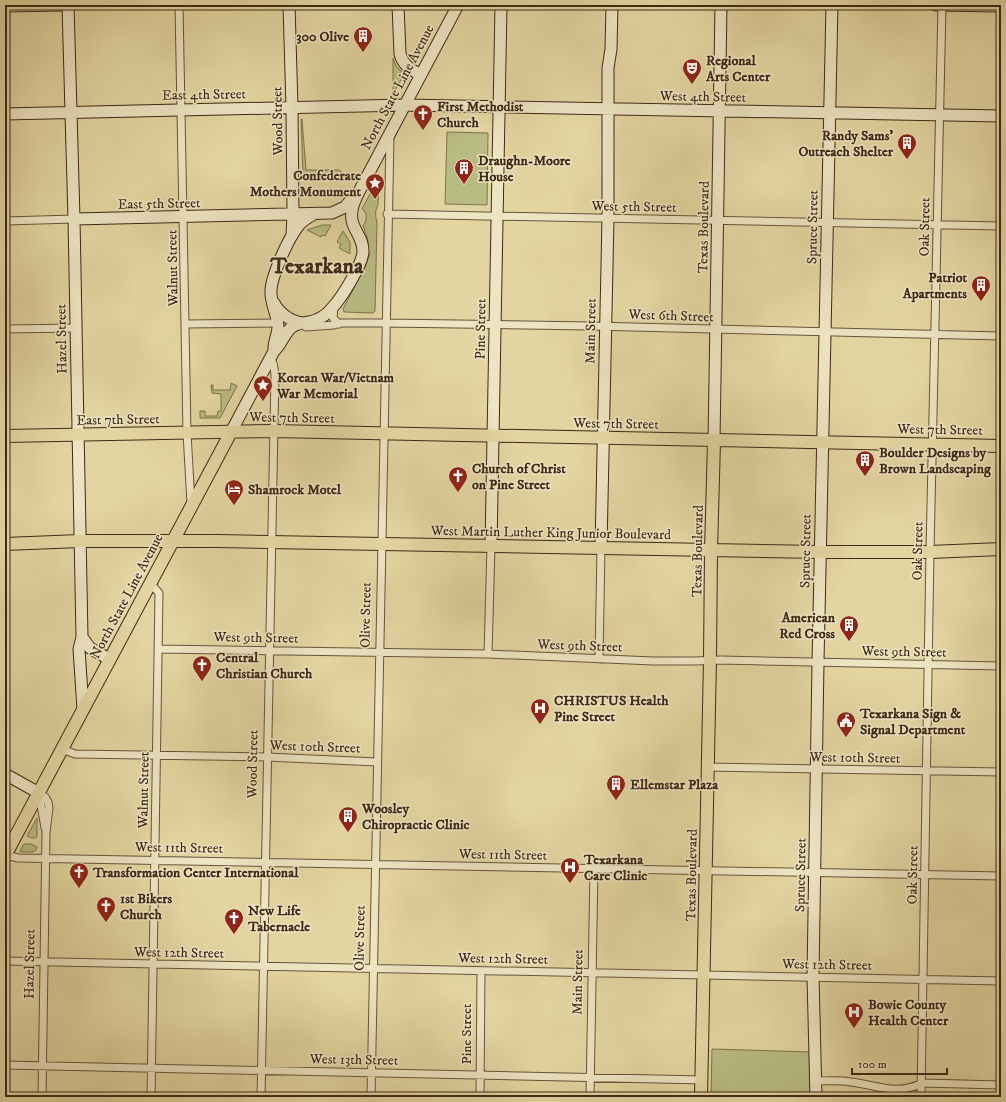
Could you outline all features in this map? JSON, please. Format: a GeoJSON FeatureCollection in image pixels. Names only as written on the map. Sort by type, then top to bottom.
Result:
{"type":"FeatureCollection","features":[{"type":"Feature","properties":{"kind":"main road","name":"West 7th Street"},"geometry":{"type":"LineString","coordinates":[[231,432],[273,431],[384,433],[1001,446]]}},
{"type":"Feature","properties":{"kind":"main road","name":"East 7th Street"},"geometry":{"type":"LineString","coordinates":[[5,436],[231,432]]}},
{"type":"Feature","properties":{"kind":"main road","name":"North State Line Avenue"},"geometry":{"type":"LineString","coordinates":[[5,856],[231,432]]}},
{"type":"Feature","properties":{"kind":"main road","name":"Texas Boulevard"},"geometry":{"type":"LineString","coordinates":[[701,1097],[714,441]]}},
{"type":"Feature","properties":{"kind":"main road","name":"West Martin Luther King Junior Boulevard"},"geometry":{"type":"LineString","coordinates":[[5,544],[172,541],[820,552],[930,552],[1001,549]]}},
{"type":"Feature","properties":{"kind":"street"},"geometry":{"type":"LineString","coordinates":[[5,6],[61,5]]}},
{"type":"Feature","properties":{"kind":"street","name":"Hazel Street"},"geometry":{"type":"LineString","coordinates":[[68,5],[72,112],[82,637],[79,649],[83,709]]}},
{"type":"Feature","properties":{"kind":"street","name":"Walnut Street"},"geometry":{"type":"LineString","coordinates":[[179,5],[187,433],[191,506]]}},
{"type":"Feature","properties":{"kind":"street","name":"Wood Street"},"geometry":{"type":"LineString","coordinates":[[289,5],[292,107],[292,236]]}},
{"type":"Feature","properties":{"kind":"street"},"geometry":{"type":"LineString","coordinates":[[398,5],[400,54],[402,60],[408,68],[421,75]]}},
{"type":"Feature","properties":{"kind":"street","name":"North State Line Avenue"},"geometry":{"type":"LineString","coordinates":[[315,214],[332,213],[339,210],[348,204],[362,184],[458,5]]}},
{"type":"Feature","properties":{"kind":"street","name":"Pine Street"},"geometry":{"type":"LineString","coordinates":[[488,654],[500,5]]}},
{"type":"Feature","properties":{"kind":"street","name":"Main Street"},"geometry":{"type":"LineString","coordinates":[[599,658],[608,218],[608,68],[611,49],[612,5]]}},
{"type":"Feature","properties":{"kind":"street","name":"Texas Boulevard"},"geometry":{"type":"LineString","coordinates":[[714,441],[722,5]]}},
{"type":"Feature","properties":{"kind":"street","name":"Spruce Street"},"geometry":{"type":"LineString","coordinates":[[816,1097],[813,976],[820,552],[832,5]]}},
{"type":"Feature","properties":{"kind":"street"},"geometry":{"type":"LineString","coordinates":[[936,5],[1001,6]]}},
{"type":"Feature","properties":{"kind":"street","name":"Oak Street"},"geometry":{"type":"LineString","coordinates":[[921,1097],[932,444],[942,5]]}},
{"type":"Feature","properties":{"kind":"street","name":"East 4th Street"},"geometry":{"type":"LineString","coordinates":[[5,114],[405,105]]}},
{"type":"Feature","properties":{"kind":"street","name":"West 4th Street"},"geometry":{"type":"LineString","coordinates":[[405,105],[1001,116]]}},
{"type":"Feature","properties":{"kind":"street","name":"Olive Street"},"geometry":{"type":"LineString","coordinates":[[371,1097],[387,214],[390,133]]}},
{"type":"Feature","properties":{"kind":"street","name":"North State Line Avenue"},"geometry":{"type":"LineString","coordinates":[[231,432],[272,354],[279,346],[287,332],[292,326],[317,320],[334,307],[342,296],[362,257],[360,236],[353,225],[352,209],[362,184]]}},
{"type":"Feature","properties":{"kind":"street"},"geometry":{"type":"LineString","coordinates":[[332,213],[344,218],[353,225]]}},
{"type":"Feature","properties":{"kind":"street"},"geometry":{"type":"LineString","coordinates":[[186,324],[278,323],[271,302],[272,282],[292,236],[304,220],[315,214]]}},
{"type":"Feature","properties":{"kind":"street","name":"East 5th Street"},"geometry":{"type":"LineString","coordinates":[[5,221],[315,214]]}},
{"type":"Feature","properties":{"kind":"street","name":"West 5th Street"},"geometry":{"type":"LineString","coordinates":[[387,214],[1001,226]]}},
{"type":"Feature","properties":{"kind":"street"},"geometry":{"type":"LineString","coordinates":[[271,295],[275,305],[284,315],[294,321],[302,323]]}},
{"type":"Feature","properties":{"kind":"street"},"geometry":{"type":"LineString","coordinates":[[334,307],[333,318],[339,324]]}},
{"type":"Feature","properties":{"kind":"street","name":"North State Line Avenue"},"geometry":{"type":"LineString","coordinates":[[272,354],[278,331],[278,323]]}},
{"type":"Feature","properties":{"kind":"street","name":"West 6th Street"},"geometry":{"type":"LineString","coordinates":[[287,332],[299,328],[339,324],[386,323],[605,326],[825,333],[1001,336]]}},
{"type":"Feature","properties":{"kind":"street"},"geometry":{"type":"LineString","coordinates":[[5,329],[75,328]]}},
{"type":"Feature","properties":{"kind":"street","name":"Wood Street"},"geometry":{"type":"LineString","coordinates":[[261,1097],[275,374],[272,354]]}},
{"type":"Feature","properties":{"kind":"street","name":"Walnut Street"},"geometry":{"type":"LineString","coordinates":[[150,583],[160,593],[154,860],[151,1097]]}},
{"type":"Feature","properties":{"kind":"street"},"geometry":{"type":"LineString","coordinates":[[82,637],[90,648],[109,659]]}},
{"type":"Feature","properties":{"kind":"street","name":"West 9th Street"},"geometry":{"type":"LineString","coordinates":[[159,649],[488,654],[653,661],[710,660],[1001,666]]}},
{"type":"Feature","properties":{"kind":"street","name":"West 10th Street"},"geometry":{"type":"LineString","coordinates":[[62,749],[75,754],[267,757],[377,762]]}},
{"type":"Feature","properties":{"kind":"street","name":"West 10th Street"},"geometry":{"type":"LineString","coordinates":[[708,767],[1001,772]]}},
{"type":"Feature","properties":{"kind":"street"},"geometry":{"type":"LineString","coordinates":[[5,774],[39,793]]}},
{"type":"Feature","properties":{"kind":"street","name":"Hazel Street"},"geometry":{"type":"LineString","coordinates":[[39,793],[45,797],[49,808],[46,832],[42,1097]]}},
{"type":"Feature","properties":{"kind":"street","name":"West 11th Street"},"geometry":{"type":"LineString","coordinates":[[5,856],[16,858],[1001,876]]}},
{"type":"Feature","properties":{"kind":"street","name":"Main Street"},"geometry":{"type":"LineString","coordinates":[[590,1097],[594,869]]}},
{"type":"Feature","properties":{"kind":"street","name":"West 12th Street"},"geometry":{"type":"LineString","coordinates":[[5,961],[153,965],[813,976],[1001,981]]}},
{"type":"Feature","properties":{"kind":"street","name":"Pine Street"},"geometry":{"type":"LineString","coordinates":[[480,1097],[481,971]]}},
{"type":"Feature","properties":{"kind":"street","name":"West 13th Street"},"geometry":{"type":"LineString","coordinates":[[5,1065],[151,1069],[590,1076],[702,1080]]}},
{"type":"Feature","properties":{"kind":"street"},"geometry":{"type":"LineString","coordinates":[[816,1081],[851,1082],[879,1088],[892,1089],[913,1088],[922,1083],[1001,1085]]}},
{"type":"Feature","properties":{"kind":"green space"},"geometry":{"type":"Polygon","coordinates":[[[393,58],[396,66],[404,74],[393,94],[393,58]]]}},
{"type":"Feature","properties":{"kind":"green space"},"geometry":{"type":"Polygon","coordinates":[[[301,119],[306,170],[339,170],[346,176],[303,176],[301,119]]]}},
{"type":"Feature","properties":{"kind":"green space"},"geometry":{"type":"Polygon","coordinates":[[[447,132],[488,133],[487,205],[445,204],[447,132]]]}},
{"type":"Feature","properties":{"kind":"green space"},"geometry":{"type":"Polygon","coordinates":[[[379,177],[378,205],[376,209],[375,311],[373,313],[344,312],[343,309],[366,265],[369,256],[368,240],[363,226],[366,221],[366,215],[362,209],[379,177]]]}},
{"type":"Feature","properties":{"kind":"green space"},"geometry":{"type":"Polygon","coordinates":[[[322,225],[331,225],[325,236],[322,235],[321,237],[307,230],[322,225]]]}},
{"type":"Feature","properties":{"kind":"green space"},"geometry":{"type":"Polygon","coordinates":[[[343,231],[350,242],[350,254],[339,248],[341,244],[337,242],[343,231]]]}},
{"type":"Feature","properties":{"kind":"green space"},"geometry":{"type":"Polygon","coordinates":[[[231,383],[237,386],[220,418],[200,418],[200,411],[205,411],[205,416],[217,416],[218,411],[221,411],[221,394],[212,393],[211,385],[213,385],[213,390],[230,390],[231,383]]]}},
{"type":"Feature","properties":{"kind":"green space"},"geometry":{"type":"Polygon","coordinates":[[[37,818],[37,837],[32,838],[27,836],[37,818]]]}},
{"type":"Feature","properties":{"kind":"green space"},"geometry":{"type":"Polygon","coordinates":[[[25,844],[31,844],[37,847],[36,850],[33,852],[20,852],[25,844]]]}},
{"type":"Feature","properties":{"kind":"green space"},"geometry":{"type":"Polygon","coordinates":[[[712,1049],[812,1052],[810,1097],[711,1097],[712,1049]]]}},
{"type":"Feature","properties":{"kind":"place","name":"300 Olive"},"geometry":{"type":"Point","coordinates":[363,53]}},
{"type":"Feature","properties":{"kind":"place","name":"Regional Arts Center"},"geometry":{"type":"Point","coordinates":[692,85]}},
{"type":"Feature","properties":{"kind":"place","name":"First Methodist Church"},"geometry":{"type":"Point","coordinates":[423,131]}},
{"type":"Feature","properties":{"kind":"place","name":"Randy Sams' Outreach Shelter"},"geometry":{"type":"Point","coordinates":[907,160]}},
{"type":"Feature","properties":{"kind":"place","name":"Draughn-Moore House"},"geometry":{"type":"Point","coordinates":[464,185]}},
{"type":"Feature","properties":{"kind":"place","name":"Confederate Mothers Monument"},"geometry":{"type":"Point","coordinates":[375,200]}},
{"type":"Feature","properties":{"kind":"place","name":"Patriot Apartments"},"geometry":{"type":"Point","coordinates":[981,302]}},
{"type":"Feature","properties":{"kind":"place","name":"Korean War/Vietnam War Memorial"},"geometry":{"type":"Point","coordinates":[263,402]}},
{"type":"Feature","properties":{"kind":"place","name":"Boulder Designs by Brown Landscaping"},"geometry":{"type":"Point","coordinates":[865,477]}},
{"type":"Feature","properties":{"kind":"place","name":"Church of Christ on Pine Street"},"geometry":{"type":"Point","coordinates":[458,493]}},
{"type":"Feature","properties":{"kind":"place","name":"Shamrock Motel"},"geometry":{"type":"Point","coordinates":[234,506]}},
{"type":"Feature","properties":{"kind":"place","name":"American Red Cross"},"geometry":{"type":"Point","coordinates":[849,642]}},
{"type":"Feature","properties":{"kind":"place","name":"Central Christian Church"},"geometry":{"type":"Point","coordinates":[202,682]}},
{"type":"Feature","properties":{"kind":"place","name":"CHRISTUS Health Pine Street"},"geometry":{"type":"Point","coordinates":[540,725]}},
{"type":"Feature","properties":{"kind":"place","name":"Texarkana Sign & Signal Department"},"geometry":{"type":"Point","coordinates":[846,738]}},
{"type":"Feature","properties":{"kind":"place","name":"Ellemstar Plaza"},"geometry":{"type":"Point","coordinates":[616,801]}},
{"type":"Feature","properties":{"kind":"place","name":"Woosley Chiropractic Clinic"},"geometry":{"type":"Point","coordinates":[348,833]}},
{"type":"Feature","properties":{"kind":"place","name":"Texarkana Care Clinic"},"geometry":{"type":"Point","coordinates":[570,884]}},
{"type":"Feature","properties":{"kind":"place","name":"Transformation Center International"},"geometry":{"type":"Point","coordinates":[79,889]}},
{"type":"Feature","properties":{"kind":"place","name":"1st Bikers Church"},"geometry":{"type":"Point","coordinates":[106,923]}},
{"type":"Feature","properties":{"kind":"place","name":"New Life Tabernacle"},"geometry":{"type":"Point","coordinates":[234,935]}},
{"type":"Feature","properties":{"kind":"place","name":"Bowie County Health Center"},"geometry":{"type":"Point","coordinates":[854,1029]}},
{"type":"Feature","properties":{"kind":"district","name":"Texarkana"},"geometry":{"type":"Point","coordinates":[317,265]}}]}
